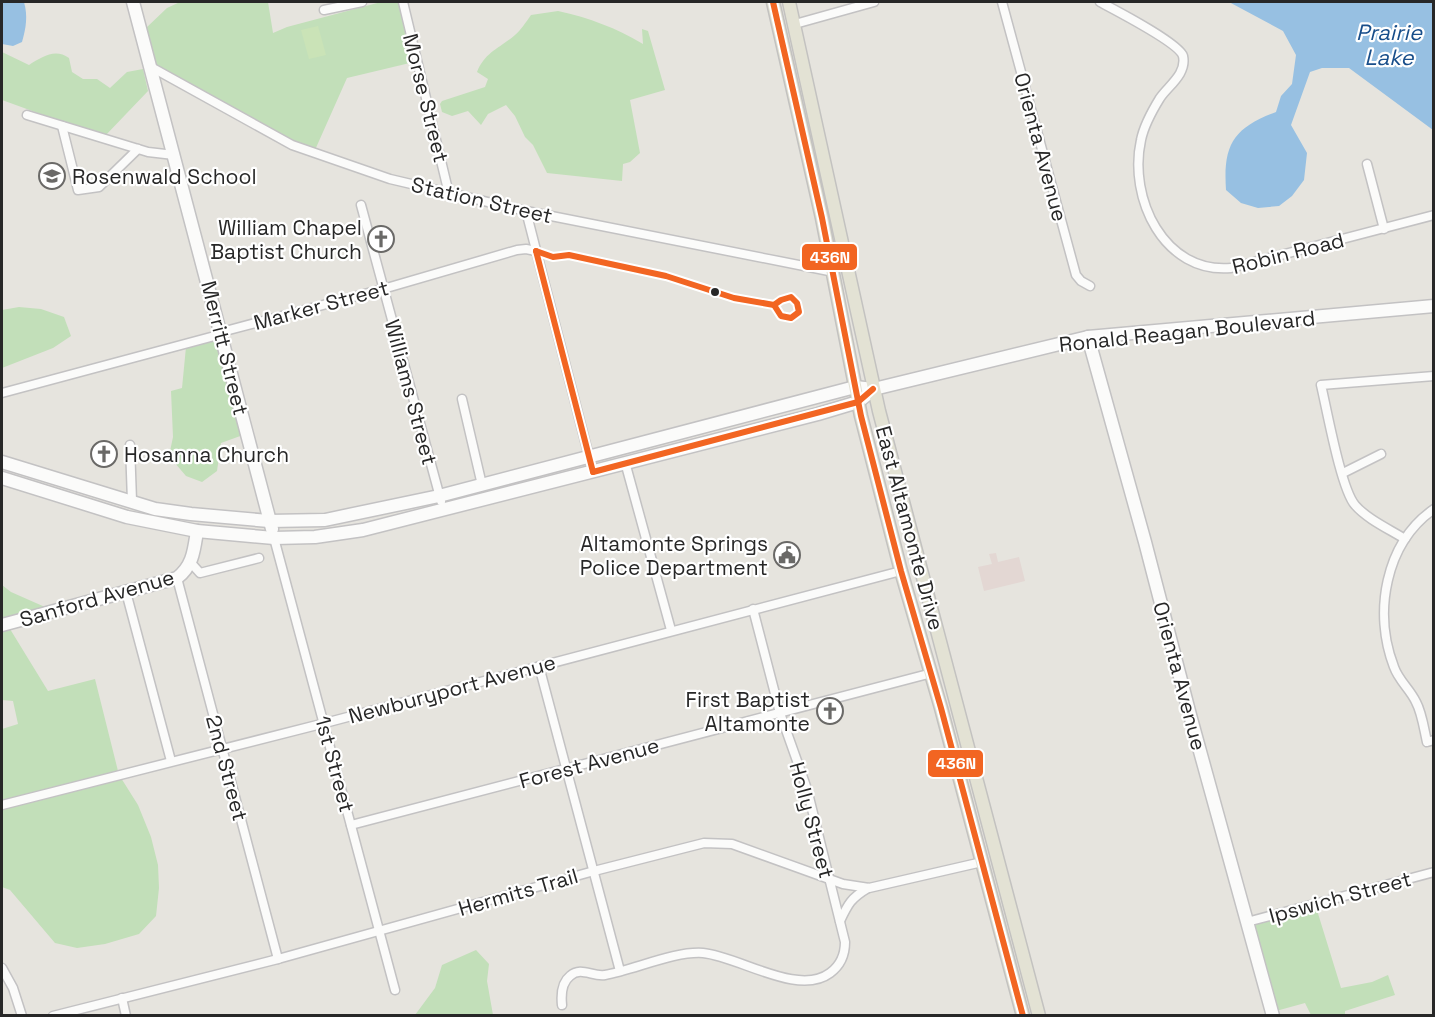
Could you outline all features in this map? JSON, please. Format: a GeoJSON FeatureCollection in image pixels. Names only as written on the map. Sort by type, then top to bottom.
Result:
{"type":"FeatureCollection","features":[{"type":"Feature","properties":{"kind":"main road","name":"East Altamonte Drive"},"geometry":{"type":"LineString","coordinates":[[773,2],[834,272],[858,402],[901,571],[932,673],[1023,1016]]}},
{"type":"Feature","properties":{"kind":"main road"},"geometry":{"type":"LineString","coordinates":[[779,2],[785,17],[795,24]]}},
{"type":"Feature","properties":{"kind":"main road","name":"East Altamonte Drive"},"geometry":{"type":"LineString","coordinates":[[789,2],[874,389],[1039,1016]]}},
{"type":"Feature","properties":{"kind":"main road"},"geometry":{"type":"LineString","coordinates":[[780,30],[787,36],[791,45],[800,84],[809,94]]}},
{"type":"Feature","properties":{"kind":"main road"},"geometry":{"type":"LineString","coordinates":[[807,152],[827,170]]}},
{"type":"Feature","properties":{"kind":"main road"},"geometry":{"type":"LineString","coordinates":[[815,187],[834,202]]}},
{"type":"Feature","properties":{"kind":"main road"},"geometry":{"type":"LineString","coordinates":[[901,571],[911,572],[924,582]]}},
{"type":"Feature","properties":{"kind":"main road"},"geometry":{"type":"LineString","coordinates":[[941,708],[950,718],[961,723]]}},
{"type":"Feature","properties":{"kind":"main road"},"geometry":{"type":"LineString","coordinates":[[978,845],[985,853],[998,860]]}},
{"type":"Feature","properties":{"kind":"main road"},"geometry":{"type":"LineString","coordinates":[[982,862],[993,867],[1002,875]]}},
{"type":"Feature","properties":{"kind":"main road"},"geometry":{"type":"LineString","coordinates":[[1011,969],[1019,977],[1029,978]]}},
{"type":"Feature","properties":{"kind":"street","name":"Merritt Street"},"geometry":{"type":"LineString","coordinates":[[133,2],[274,538]]}},
{"type":"Feature","properties":{"kind":"street"},"geometry":{"type":"LineString","coordinates":[[324,10],[362,2]]}},
{"type":"Feature","properties":{"kind":"street","name":"Morse Street"},"geometry":{"type":"LineString","coordinates":[[403,2],[449,194]]}},
{"type":"Feature","properties":{"kind":"street"},"geometry":{"type":"LineString","coordinates":[[795,24],[874,2]]}},
{"type":"Feature","properties":{"kind":"street","name":"Orienta Avenue"},"geometry":{"type":"LineString","coordinates":[[1002,2],[1076,275],[1090,286]]}},
{"type":"Feature","properties":{"kind":"street","name":"Robin Road"},"geometry":{"type":"LineString","coordinates":[[1100,2],[1176,46],[1184,58],[1179,75],[1161,97],[1149,118],[1141,139],[1138,162],[1140,187],[1146,208],[1158,231],[1180,255],[1202,267],[1231,268],[1434,215]]}},
{"type":"Feature","properties":{"kind":"street","name":"Station Street"},"geometry":{"type":"LineString","coordinates":[[151,67],[299,148],[390,179],[526,211],[834,272]]}},
{"type":"Feature","properties":{"kind":"street"},"geometry":{"type":"LineString","coordinates":[[27,115],[138,149],[174,154]]}},
{"type":"Feature","properties":{"kind":"street"},"geometry":{"type":"LineString","coordinates":[[62,126],[78,190],[99,187],[138,149]]}},
{"type":"Feature","properties":{"kind":"street"},"geometry":{"type":"LineString","coordinates":[[1366,164],[1384,229]]}},
{"type":"Feature","properties":{"kind":"street","name":"Williams Street"},"geometry":{"type":"LineString","coordinates":[[361,205],[444,510]]}},
{"type":"Feature","properties":{"kind":"street"},"geometry":{"type":"LineString","coordinates":[[526,211],[593,472]]}},
{"type":"Feature","properties":{"kind":"street","name":"Marker Street"},"geometry":{"type":"LineString","coordinates":[[2,393],[222,334],[229,330],[517,250],[536,251]]}},
{"type":"Feature","properties":{"kind":"street","name":"Ronald Reagan Boulevard"},"geometry":{"type":"LineString","coordinates":[[2,462],[155,509],[269,521],[325,520],[439,496],[855,387],[874,389],[1088,337],[1434,306]]}},
{"type":"Feature","properties":{"kind":"street","name":"Orienta Avenue"},"geometry":{"type":"LineString","coordinates":[[1088,337],[1273,1016]]}},
{"type":"Feature","properties":{"kind":"street"},"geometry":{"type":"LineString","coordinates":[[1405,539],[1362,511],[1355,505],[1348,493],[1321,385],[1434,376]]}},
{"type":"Feature","properties":{"kind":"street","name":"Ronald Reagan Boulevard"},"geometry":{"type":"LineString","coordinates":[[2,478],[127,517],[197,531],[274,538],[315,537],[363,530],[444,510],[858,402],[874,389]]}},
{"type":"Feature","properties":{"kind":"street"},"geometry":{"type":"LineString","coordinates":[[462,399],[482,485]]}},
{"type":"Feature","properties":{"kind":"street"},"geometry":{"type":"LineString","coordinates":[[130,445],[132,501]]}},
{"type":"Feature","properties":{"kind":"street"},"geometry":{"type":"LineString","coordinates":[[1343,473],[1381,454]]}},
{"type":"Feature","properties":{"kind":"street"},"geometry":{"type":"LineString","coordinates":[[626,462],[671,630]]}},
{"type":"Feature","properties":{"kind":"street"},"geometry":{"type":"LineString","coordinates":[[1430,741],[1416,701],[1393,666],[1386,635],[1385,599],[1391,568],[1405,539],[1412,528],[1434,509]]}},
{"type":"Feature","properties":{"kind":"street","name":"Sanford Avenue"},"geometry":{"type":"LineString","coordinates":[[2,625],[177,578],[191,563],[197,531]]}},
{"type":"Feature","properties":{"kind":"street","name":"1st Street"},"geometry":{"type":"LineString","coordinates":[[274,538],[395,990]]}},
{"type":"Feature","properties":{"kind":"street"},"geometry":{"type":"LineString","coordinates":[[191,563],[200,573],[259,558]]}},
{"type":"Feature","properties":{"kind":"street","name":"Newburyport Avenue"},"geometry":{"type":"LineString","coordinates":[[2,805],[325,723],[901,571]]}},
{"type":"Feature","properties":{"kind":"street","name":"2nd Street"},"geometry":{"type":"LineString","coordinates":[[177,578],[278,959]]}},
{"type":"Feature","properties":{"kind":"street"},"geometry":{"type":"LineString","coordinates":[[126,591],[171,761]]}},
{"type":"Feature","properties":{"kind":"street","name":"Holly Street"},"geometry":{"type":"LineString","coordinates":[[620,971],[699,952],[716,954],[765,972],[804,981],[815,981],[825,977],[841,963],[845,942],[840,921],[807,789],[780,713],[753,609]]}},
{"type":"Feature","properties":{"kind":"street"},"geometry":{"type":"LineString","coordinates":[[539,666],[620,971],[595,976],[584,971],[577,971],[569,976],[563,985],[562,1005]]}},
{"type":"Feature","properties":{"kind":"street","name":"Forest Avenue"},"geometry":{"type":"LineString","coordinates":[[351,825],[932,673]]}},
{"type":"Feature","properties":{"kind":"street","name":"Hermits Trail"},"geometry":{"type":"LineString","coordinates":[[53,1016],[278,959],[594,871],[704,843],[732,844],[853,887],[869,888],[982,862]]}},
{"type":"Feature","properties":{"kind":"street","name":"Ipswich Street"},"geometry":{"type":"LineString","coordinates":[[1247,922],[1434,872]]}},
{"type":"Feature","properties":{"kind":"street"},"geometry":{"type":"LineString","coordinates":[[840,921],[854,896],[869,888]]}},
{"type":"Feature","properties":{"kind":"street"},"geometry":{"type":"LineString","coordinates":[[2,968],[13,988],[22,1016]]}},
{"type":"Feature","properties":{"kind":"street"},"geometry":{"type":"LineString","coordinates":[[122,998],[126,1016]]}},
{"type":"Feature","properties":{"kind":"shaded area"},"geometry":{"type":"Polygon","coordinates":[[[996,553],[998,562],[1019,557],[1025,581],[984,591],[978,567],[992,564],[989,554],[996,553]]]}},
{"type":"Feature","properties":{"kind":"green space"},"geometry":{"type":"Polygon","coordinates":[[[180,2],[268,2],[273,33],[287,27],[381,2],[399,2],[414,62],[347,78],[315,150],[294,141],[156,65],[146,28],[167,8],[180,2]]]}},
{"type":"Feature","properties":{"kind":"green space"},"geometry":{"type":"Polygon","coordinates":[[[558,11],[602,24],[643,44],[642,29],[648,31],[665,90],[630,100],[640,153],[630,162],[623,164],[622,181],[547,173],[533,145],[525,137],[515,116],[506,105],[488,114],[481,125],[468,111],[452,116],[442,112],[440,104],[442,101],[485,87],[488,79],[477,72],[480,65],[517,33],[531,15],[558,11]]]}},
{"type":"Feature","properties":{"kind":"green space"},"geometry":{"type":"Polygon","coordinates":[[[318,26],[326,55],[309,59],[301,30],[318,26]]]}},
{"type":"Feature","properties":{"kind":"green space"},"geometry":{"type":"Polygon","coordinates":[[[2,52],[29,65],[49,55],[64,55],[69,58],[72,72],[83,79],[97,79],[110,88],[127,72],[143,69],[148,91],[104,137],[2,100],[2,52]]]}},
{"type":"Feature","properties":{"kind":"green space"},"geometry":{"type":"Polygon","coordinates":[[[19,307],[41,309],[64,317],[71,336],[53,348],[2,368],[2,310],[19,307]]]}},
{"type":"Feature","properties":{"kind":"green space"},"geometry":{"type":"Polygon","coordinates":[[[216,340],[243,435],[221,443],[217,471],[202,482],[186,476],[169,456],[173,437],[171,391],[182,388],[186,347],[216,340]]]}},
{"type":"Feature","properties":{"kind":"green space"},"geometry":{"type":"Polygon","coordinates":[[[2,585],[11,592],[45,607],[2,619],[2,585]]]}},
{"type":"Feature","properties":{"kind":"green space"},"geometry":{"type":"Polygon","coordinates":[[[10,629],[48,691],[95,679],[118,771],[2,801],[2,729],[18,724],[13,701],[2,700],[2,632],[10,629]]]}},
{"type":"Feature","properties":{"kind":"green space"},"geometry":{"type":"Polygon","coordinates":[[[121,778],[138,805],[151,837],[158,865],[159,888],[156,916],[139,934],[105,944],[77,948],[55,943],[10,890],[2,887],[2,809],[121,778]]]}},
{"type":"Feature","properties":{"kind":"green space"},"geometry":{"type":"Polygon","coordinates":[[[1316,907],[1341,988],[1372,982],[1388,975],[1395,995],[1345,1011],[1345,1015],[1311,1015],[1305,1003],[1276,1011],[1252,924],[1316,907]]]}},
{"type":"Feature","properties":{"kind":"green space"},"geometry":{"type":"Polygon","coordinates":[[[476,950],[489,964],[487,981],[493,1015],[415,1015],[435,988],[442,965],[476,950]]]}},
{"type":"Feature","properties":{"kind":"water"},"geometry":{"type":"Polygon","coordinates":[[[2,2],[24,2],[26,17],[22,42],[13,46],[2,44],[2,2]]]}},
{"type":"Feature","properties":{"kind":"water","name":"Prairie Lake"},"geometry":{"type":"Polygon","coordinates":[[[1229,2],[1433,2],[1433,130],[1349,68],[1322,68],[1310,72],[1291,125],[1307,153],[1304,180],[1292,196],[1279,206],[1258,208],[1241,203],[1226,190],[1226,161],[1229,150],[1240,132],[1261,118],[1276,112],[1281,96],[1292,84],[1296,55],[1283,31],[1229,2]]]}},
{"type":"Feature","properties":{"kind":"transit line","name":"436N"},"geometry":{"type":"LineString","coordinates":[[773,2],[822,218],[861,416],[1023,1016]]}},
{"type":"Feature","properties":{"kind":"transit line","name":"436N"},"geometry":{"type":"LineString","coordinates":[[536,251],[553,257],[569,255],[666,276],[734,298],[774,305]]}},
{"type":"Feature","properties":{"kind":"transit line","name":"436N"},"geometry":{"type":"LineString","coordinates":[[536,251],[593,472]]}},
{"type":"Feature","properties":{"kind":"transit line","name":"436N"},"geometry":{"type":"LineString","coordinates":[[791,297],[797,303],[799,312],[791,318],[781,316],[774,305],[791,297]]}},
{"type":"Feature","properties":{"kind":"transit line","name":"436N"},"geometry":{"type":"LineString","coordinates":[[593,472],[858,402],[873,389]]}},
{"type":"Feature","properties":{"kind":"place","name":"Rosenwald School"},"geometry":{"type":"Point","coordinates":[52,176]}},
{"type":"Feature","properties":{"kind":"place","name":"William Chapel Baptist Church"},"geometry":{"type":"Point","coordinates":[381,239]}},
{"type":"Feature","properties":{"kind":"place","name":"Hosanna Church"},"geometry":{"type":"Point","coordinates":[104,454]}},
{"type":"Feature","properties":{"kind":"place","name":"Altamonte Springs Police Department"},"geometry":{"type":"Point","coordinates":[787,555]}},
{"type":"Feature","properties":{"kind":"place","name":"First Baptist Altamonte"},"geometry":{"type":"Point","coordinates":[830,711]}}]}
